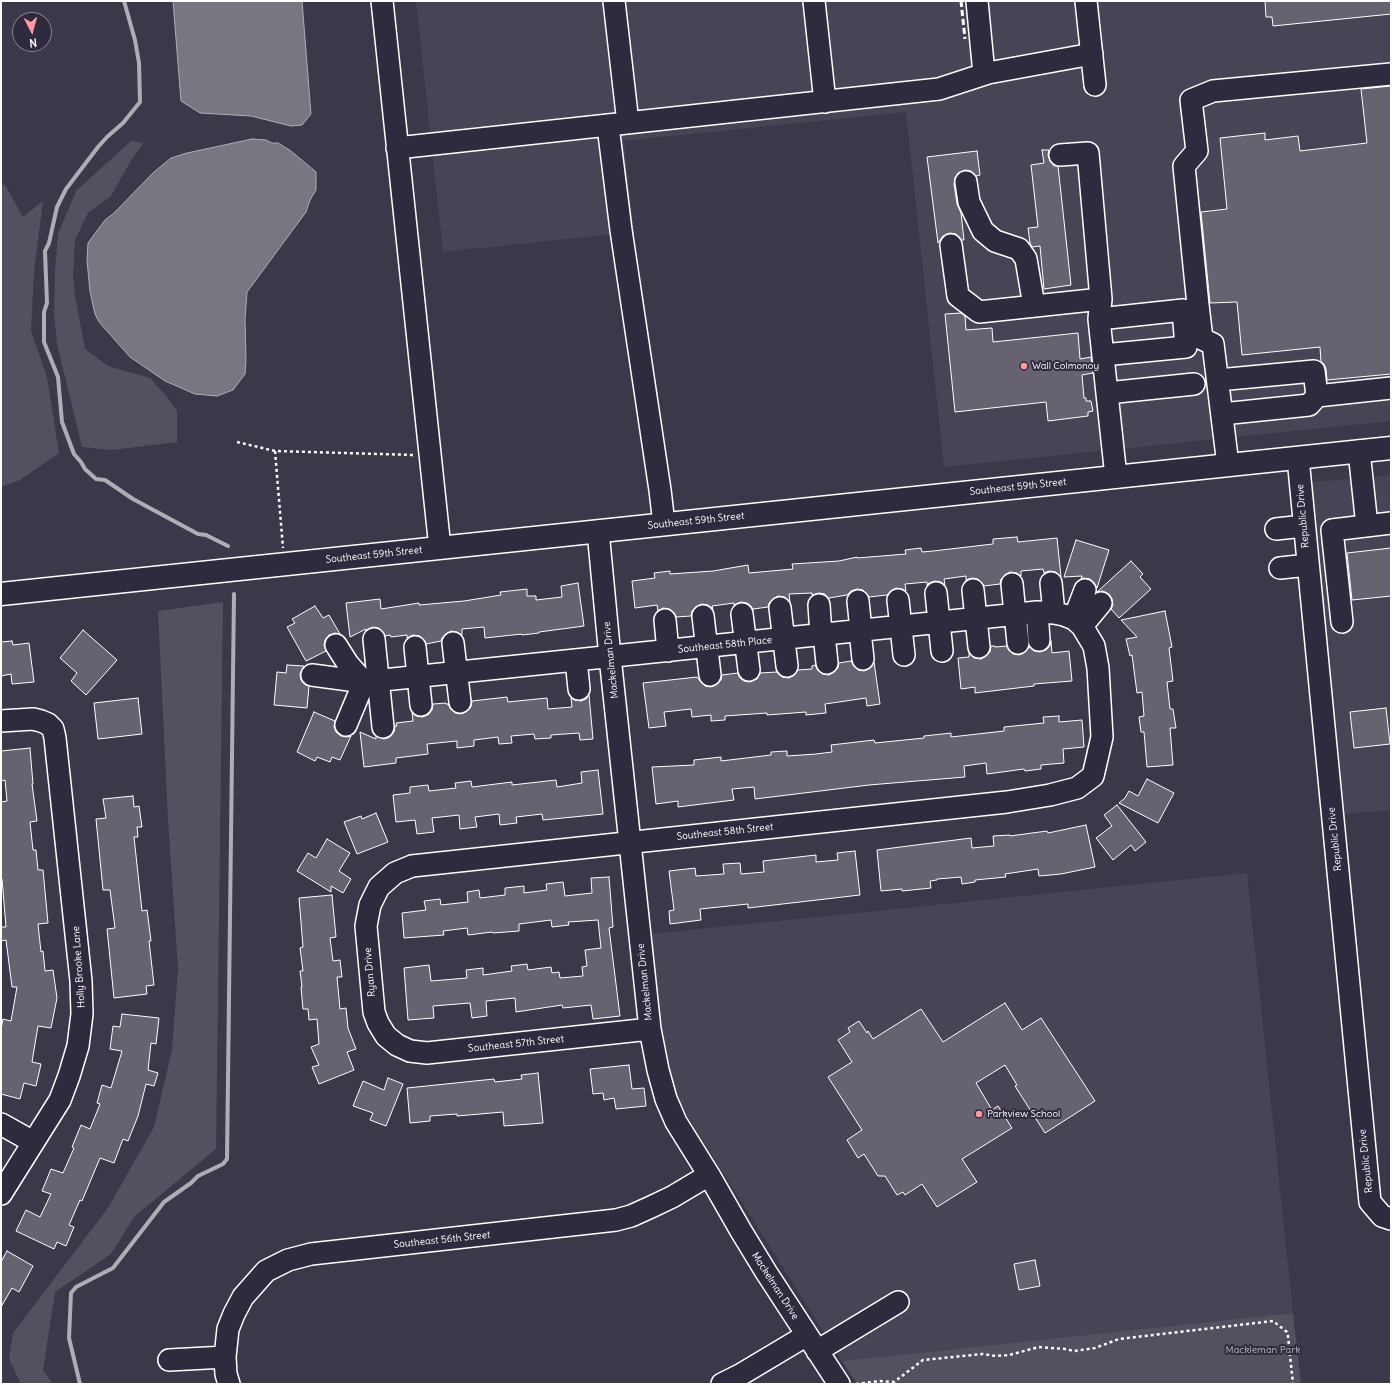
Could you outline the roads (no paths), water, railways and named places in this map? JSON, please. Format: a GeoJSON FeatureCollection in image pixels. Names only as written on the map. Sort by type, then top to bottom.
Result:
{"type":"FeatureCollection","features":[{"type":"Feature","properties":{"kind":"main road","name":"Southeast 59th Street"},"geometry":{"type":"LineString","coordinates":[[1,594],[1391,448]]}},
{"type":"Feature","properties":{"kind":"street"},"geometry":{"type":"LineString","coordinates":[[382,1],[440,548]]}},
{"type":"Feature","properties":{"kind":"street"},"geometry":{"type":"LineString","coordinates":[[614,1],[621,230],[664,524]]}},
{"type":"Feature","properties":{"kind":"street"},"geometry":{"type":"LineString","coordinates":[[814,1],[825,102]]}},
{"type":"Feature","properties":{"kind":"street"},"geometry":{"type":"LineString","coordinates":[[977,1],[984,74]]}},
{"type":"Feature","properties":{"kind":"street"},"geometry":{"type":"LineString","coordinates":[[1086,1],[1095,85]]}},
{"type":"Feature","properties":{"kind":"street"},"geometry":{"type":"LineString","coordinates":[[397,148],[939,89],[984,74],[1092,54]]}},
{"type":"Feature","properties":{"kind":"street"},"geometry":{"type":"LineString","coordinates":[[1228,465],[1213,344],[1202,339],[1184,166],[1196,151],[1191,100],[1212,91],[1391,74]]}},
{"type":"Feature","properties":{"kind":"street"},"geometry":{"type":"LineString","coordinates":[[1060,155],[1088,153],[1101,299],[1098,319],[1116,477]]}},
{"type":"Feature","properties":{"kind":"street"},"geometry":{"type":"LineString","coordinates":[[966,182],[969,202],[983,231],[995,241],[1019,249],[1026,259],[1034,306]]}},
{"type":"Feature","properties":{"kind":"street"},"geometry":{"type":"LineString","coordinates":[[952,245],[958,296],[979,312],[1101,299]]}},
{"type":"Feature","properties":{"kind":"street"},"geometry":{"type":"LineString","coordinates":[[1098,319],[1183,310],[1186,347],[1103,355]]}},
{"type":"Feature","properties":{"kind":"street"},"geometry":{"type":"LineString","coordinates":[[1218,380],[1314,371],[1317,396]]}},
{"type":"Feature","properties":{"kind":"street"},"geometry":{"type":"LineString","coordinates":[[1107,393],[1194,384]]}},
{"type":"Feature","properties":{"kind":"street"},"geometry":{"type":"LineString","coordinates":[[1222,414],[1309,405],[1317,396],[1391,388]]}},
{"type":"Feature","properties":{"kind":"street"},"geometry":{"type":"LineString","coordinates":[[1359,451],[1367,526]]}},
{"type":"Feature","properties":{"kind":"street","name":"Republic Drive"},"geometry":{"type":"LineString","coordinates":[[1298,458],[1370,1202],[1386,1217]]}},
{"type":"Feature","properties":{"kind":"street"},"geometry":{"type":"LineString","coordinates":[[1342,622],[1332,530],[1391,523]]}},
{"type":"Feature","properties":{"kind":"street"},"geometry":{"type":"LineString","coordinates":[[1276,529],[1304,526]]}},
{"type":"Feature","properties":{"kind":"street","name":"Mackelman Drive"},"geometry":{"type":"LineString","coordinates":[[598,531],[650,1029],[658,1070],[666,1099],[676,1122],[709,1175],[757,1259],[839,1384]]}},
{"type":"Feature","properties":{"kind":"street"},"geometry":{"type":"LineString","coordinates":[[1280,568],[1308,565]]}},
{"type":"Feature","properties":{"kind":"street"},"geometry":{"type":"LineString","coordinates":[[1040,640],[1051,583]]}},
{"type":"Feature","properties":{"kind":"street"},"geometry":{"type":"LineString","coordinates":[[1012,584],[1018,643]]}},
{"type":"Feature","properties":{"kind":"street"},"geometry":{"type":"LineString","coordinates":[[973,590],[979,647]]}},
{"type":"Feature","properties":{"kind":"street"},"geometry":{"type":"LineString","coordinates":[[1078,623],[1085,590]]}},
{"type":"Feature","properties":{"kind":"street"},"geometry":{"type":"LineString","coordinates":[[936,593],[942,651]]}},
{"type":"Feature","properties":{"kind":"street"},"geometry":{"type":"LineString","coordinates":[[898,600],[904,655]]}},
{"type":"Feature","properties":{"kind":"street"},"geometry":{"type":"LineString","coordinates":[[858,601],[863,659]]}},
{"type":"Feature","properties":{"kind":"street"},"geometry":{"type":"LineString","coordinates":[[1078,623],[1101,603]]}},
{"type":"Feature","properties":{"kind":"street"},"geometry":{"type":"LineString","coordinates":[[818,605],[827,663]]}},
{"type":"Feature","properties":{"kind":"street"},"geometry":{"type":"LineString","coordinates":[[780,608],[787,666]]}},
{"type":"Feature","properties":{"kind":"street","name":"Southeast 58th Place"},"geometry":{"type":"LineString","coordinates":[[312,675],[342,680],[371,681],[1015,614],[1045,612],[1064,615],[1078,623]]}},
{"type":"Feature","properties":{"kind":"street"},"geometry":{"type":"LineString","coordinates":[[742,614],[749,670]]}},
{"type":"Feature","properties":{"kind":"street"},"geometry":{"type":"LineString","coordinates":[[703,616],[710,675]]}},
{"type":"Feature","properties":{"kind":"street"},"geometry":{"type":"LineString","coordinates":[[665,620],[668,651]]}},
{"type":"Feature","properties":{"kind":"street","name":"Southeast 58th Street"},"geometry":{"type":"LineString","coordinates":[[370,905],[379,887],[396,873],[412,866],[1022,800],[1077,788],[1093,776],[1102,737],[1098,668],[1094,646],[1078,623]]}},
{"type":"Feature","properties":{"kind":"street"},"geometry":{"type":"LineString","coordinates":[[374,639],[371,681],[383,727]]}},
{"type":"Feature","properties":{"kind":"street"},"geometry":{"type":"LineString","coordinates":[[453,643],[460,702]]}},
{"type":"Feature","properties":{"kind":"street"},"geometry":{"type":"LineString","coordinates":[[336,645],[348,664],[371,681]]}},
{"type":"Feature","properties":{"kind":"street"},"geometry":{"type":"LineString","coordinates":[[414,647],[421,705]]}},
{"type":"Feature","properties":{"kind":"street"},"geometry":{"type":"LineString","coordinates":[[576,660],[579,689]]}},
{"type":"Feature","properties":{"kind":"street"},"geometry":{"type":"LineString","coordinates":[[346,725],[371,681]]}},
{"type":"Feature","properties":{"kind":"street","name":"Holly Brooke Lane"},"geometry":{"type":"LineString","coordinates":[[1,721],[34,719],[48,724],[53,729],[81,981],[82,1014],[78,1046],[60,1100],[1,1194]]}},
{"type":"Feature","properties":{"kind":"street","name":"Ryan Drive"},"geometry":{"type":"LineString","coordinates":[[370,905],[366,926],[374,1012],[378,1023],[386,1036]]}},
{"type":"Feature","properties":{"kind":"street","name":"Southeast 57th Street"},"geometry":{"type":"LineString","coordinates":[[386,1036],[397,1046],[410,1051],[427,1054],[650,1029]]}},
{"type":"Feature","properties":{"kind":"street"},"geometry":{"type":"LineString","coordinates":[[1,1124],[33,1142]]}},
{"type":"Feature","properties":{"kind":"street","name":"Southeast 56th Street"},"geometry":{"type":"LineString","coordinates":[[225,1357],[228,1329],[243,1297],[266,1271],[288,1260],[311,1254],[616,1220],[631,1216],[672,1197],[709,1175]]}},
{"type":"Feature","properties":{"kind":"street"},"geometry":{"type":"LineString","coordinates":[[722,1384],[898,1302]]}},
{"type":"Feature","properties":{"kind":"street"},"geometry":{"type":"LineString","coordinates":[[169,1360],[225,1357],[226,1374],[229,1384]]}},
{"type":"Feature","properties":{"kind":"waterway"},"geometry":{"type":"LineString","coordinates":[[124,1],[135,40],[139,63],[140,102],[123,123],[98,147],[66,189],[57,207],[49,243],[45,251],[47,303],[44,312],[44,342],[58,377],[62,422],[74,454],[85,469],[96,479],[105,480],[133,499],[198,534],[206,535],[228,546]]}},
{"type":"Feature","properties":{"kind":"waterway"},"geometry":{"type":"LineString","coordinates":[[80,1384],[69,1338],[71,1293],[76,1287],[113,1268],[164,1202],[191,1183],[198,1176],[223,1164],[227,1159],[234,594]]}},
{"type":"Feature","properties":{"kind":"railway"},"geometry":{"type":"LineString","coordinates":[[961,1],[965,39]]}},
{"type":"Feature","properties":{"kind":"place","name":"Wall Colmonoy"},"geometry":{"type":"Point","coordinates":[1024,366]}},
{"type":"Feature","properties":{"kind":"place","name":"Parkview School"},"geometry":{"type":"Point","coordinates":[979,1114]}},
{"type":"Feature","properties":{"kind":"park label","name":"Mackleman Park"},"geometry":{"type":"Point","coordinates":[1263,1350]}}]}
